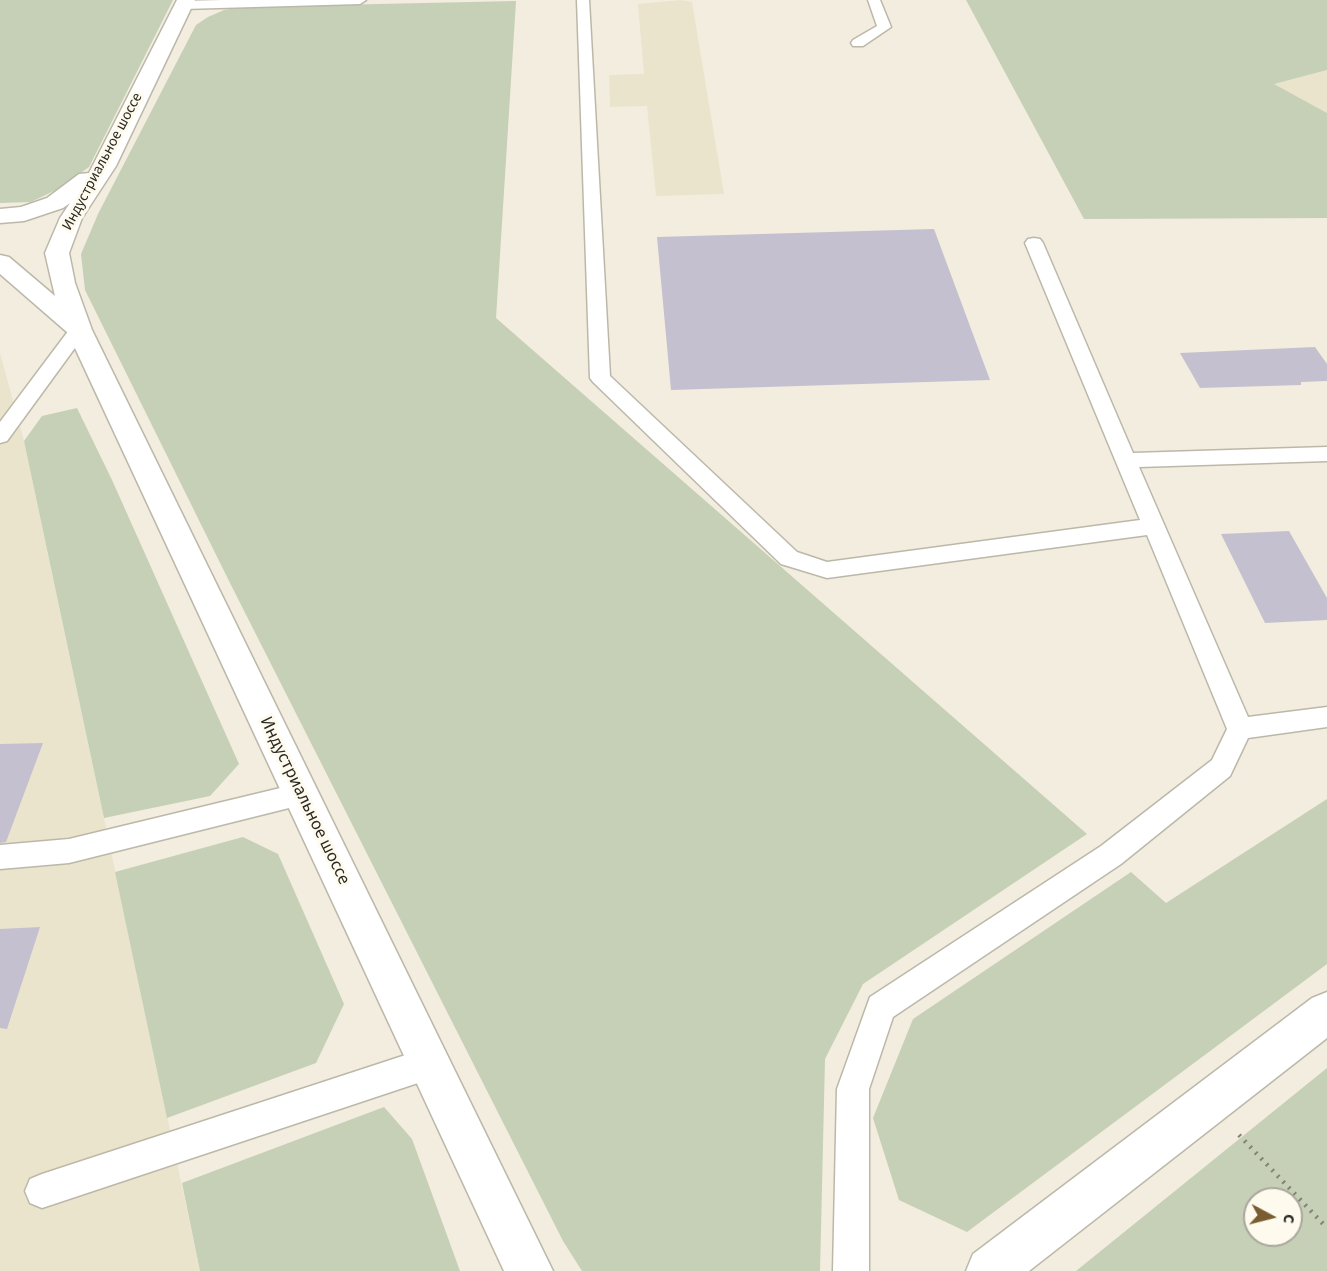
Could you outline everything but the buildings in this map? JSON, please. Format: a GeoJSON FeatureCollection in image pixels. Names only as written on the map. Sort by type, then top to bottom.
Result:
{"type":"FeatureCollection","features":[{"type":"Feature","properties":{"kind":"main road","name":"Индустриальное шоссе"},"geometry":{"type":"LineString","coordinates":[[184,3],[105,166],[71,218],[57,253],[63,283],[79,330],[529,1271]]}},
{"type":"Feature","properties":{"kind":"main road"},"geometry":{"type":"LineString","coordinates":[[0,216],[24,214],[55,203],[105,166]]}},
{"type":"Feature","properties":{"kind":"main road","name":"Индустриальное шоссе"},"geometry":{"type":"LineString","coordinates":[[0,262],[79,330]]}},
{"type":"Feature","properties":{"kind":"main road"},"geometry":{"type":"LineString","coordinates":[[990,1271],[1208,1101],[1327,1012]]}},
{"type":"Feature","properties":{"kind":"lane"},"geometry":{"type":"LineString","coordinates":[[184,3],[360,0]]}},
{"type":"Feature","properties":{"kind":"lane"},"geometry":{"type":"LineString","coordinates":[[583,0],[600,378],[789,558],[827,570],[1155,526]]}},
{"type":"Feature","properties":{"kind":"lane"},"geometry":{"type":"LineString","coordinates":[[858,43],[884,27],[874,0]]}},
{"type":"Feature","properties":{"kind":"lane"},"geometry":{"type":"LineString","coordinates":[[851,1271],[853,1089],[881,1007],[1111,855],[1221,768],[1240,729],[1034,243]]}},
{"type":"Feature","properties":{"kind":"lane"},"geometry":{"type":"LineString","coordinates":[[0,436],[79,330]]}},
{"type":"Feature","properties":{"kind":"lane"},"geometry":{"type":"LineString","coordinates":[[1126,460],[1327,454]]}},
{"type":"Feature","properties":{"kind":"lane"},"geometry":{"type":"LineString","coordinates":[[1240,729],[1327,717]]}},
{"type":"Feature","properties":{"kind":"lane"},"geometry":{"type":"LineString","coordinates":[[0,857],[69,851],[300,794]]}},
{"type":"Feature","properties":{"kind":"lane"},"geometry":{"type":"LineString","coordinates":[[42,1191],[430,1063]]}},
{"type":"Feature","properties":{"kind":"path"},"geometry":{"type":"LineString","coordinates":[[1208,1101],[1327,1228]]}},
{"type":"Feature","properties":{"kind":"shaded area"},"geometry":{"type":"Polygon","coordinates":[[[681,0],[692,2],[724,194],[656,196],[647,106],[610,107],[609,75],[644,74],[638,4],[681,0]]]}},
{"type":"Feature","properties":{"kind":"shaded area"},"geometry":{"type":"Polygon","coordinates":[[[1327,70],[1327,113],[1273,84],[1327,70]]]}},
{"type":"Feature","properties":{"kind":"shaded area"},"geometry":{"type":"Polygon","coordinates":[[[0,353],[24,441],[200,1271],[0,1271],[0,353]]]}},
{"type":"Feature","properties":{"kind":"green space"},"geometry":{"type":"Polygon","coordinates":[[[0,0],[173,0],[89,167],[58,189],[31,202],[0,203],[0,0]]]}},
{"type":"Feature","properties":{"kind":"green space"},"geometry":{"type":"Polygon","coordinates":[[[966,0],[1327,0],[1327,70],[1274,84],[1327,113],[1327,218],[1084,219],[966,0]]]}},
{"type":"Feature","properties":{"kind":"green space"},"geometry":{"type":"Polygon","coordinates":[[[516,1],[496,318],[1087,834],[863,984],[825,1059],[820,1271],[582,1271],[563,1241],[231,585],[85,290],[81,254],[98,214],[196,25],[224,10],[241,7],[516,1]]]}},
{"type":"Feature","properties":{"kind":"green space"},"geometry":{"type":"Polygon","coordinates":[[[77,408],[112,480],[239,764],[210,796],[104,818],[24,441],[42,416],[77,408]]]}},
{"type":"Feature","properties":{"kind":"green space"},"geometry":{"type":"Polygon","coordinates":[[[1327,799],[1327,964],[967,1232],[899,1200],[873,1118],[913,1019],[1131,872],[1166,903],[1327,799]]]}},
{"type":"Feature","properties":{"kind":"green space"},"geometry":{"type":"Polygon","coordinates":[[[243,837],[278,854],[344,1004],[316,1063],[167,1118],[115,872],[243,837]]]}},
{"type":"Feature","properties":{"kind":"green space"},"geometry":{"type":"Polygon","coordinates":[[[1327,1068],[1327,1271],[1076,1271],[1327,1068]]]}},
{"type":"Feature","properties":{"kind":"green space"},"geometry":{"type":"Polygon","coordinates":[[[384,1107],[412,1139],[460,1271],[200,1271],[182,1183],[384,1107]]]}}]}
